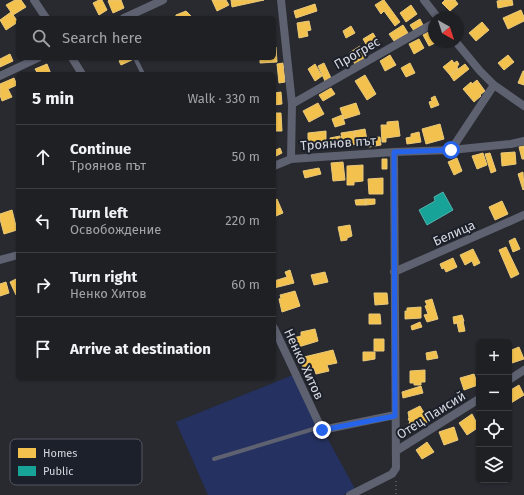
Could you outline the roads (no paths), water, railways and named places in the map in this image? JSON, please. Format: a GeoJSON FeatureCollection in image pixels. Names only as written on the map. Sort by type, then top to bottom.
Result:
{"type":"FeatureCollection","features":[{"type":"Feature","properties":{"kind":"street"},"geometry":{"type":"LineString","coordinates":[[34,0],[45,16]]}},
{"type":"Feature","properties":{"kind":"street"},"geometry":{"type":"LineString","coordinates":[[128,16],[163,0]]}},
{"type":"Feature","properties":{"kind":"street"},"geometry":{"type":"LineString","coordinates":[[281,0],[292,104],[290,159]]}},
{"type":"Feature","properties":{"kind":"street"},"geometry":{"type":"LineString","coordinates":[[424,0],[433,12]]}},
{"type":"Feature","properties":{"kind":"street","name":"Прогрес"},"geometry":{"type":"LineString","coordinates":[[292,104],[428,26]]}},
{"type":"Feature","properties":{"kind":"street"},"geometry":{"type":"LineString","coordinates":[[461,48],[494,85],[524,106]]}},
{"type":"Feature","properties":{"kind":"street"},"geometry":{"type":"LineString","coordinates":[[0,76],[34,60]]}},
{"type":"Feature","properties":{"kind":"street"},"geometry":{"type":"LineString","coordinates":[[73,60],[81,72]]}},
{"type":"Feature","properties":{"kind":"street"},"geometry":{"type":"LineString","coordinates":[[451,150],[494,85]]}},
{"type":"Feature","properties":{"kind":"street","name":"Троянов път"},"geometry":{"type":"LineString","coordinates":[[276,165],[290,159],[451,150],[511,144],[524,141]]}},
{"type":"Feature","properties":{"kind":"street"},"geometry":{"type":"LineString","coordinates":[[350,495],[395,472],[396,468],[394,152]]}},
{"type":"Feature","properties":{"kind":"street","name":"Белица"},"geometry":{"type":"LineString","coordinates":[[394,272],[524,215]]}},
{"type":"Feature","properties":{"kind":"street"},"geometry":{"type":"LineString","coordinates":[[0,260],[16,256]]}},
{"type":"Feature","properties":{"kind":"street","name":"Ненко Хитов"},"geometry":{"type":"LineString","coordinates":[[276,332],[321,426]]}},
{"type":"Feature","properties":{"kind":"street"},"geometry":{"type":"LineString","coordinates":[[512,378],[524,370]]}},
{"type":"Feature","properties":{"kind":"street","name":"Отец Паисий"},"geometry":{"type":"LineString","coordinates":[[396,451],[476,401]]}},
{"type":"Feature","properties":{"kind":"street"},"geometry":{"type":"LineString","coordinates":[[321,426],[322,430],[395,416]]}},
{"type":"Feature","properties":{"kind":"lane"},"geometry":{"type":"LineString","coordinates":[[136,60],[142,72]]}},
{"type":"Feature","properties":{"kind":"lane"},"geometry":{"type":"LineString","coordinates":[[214,459],[321,426]]}}]}
